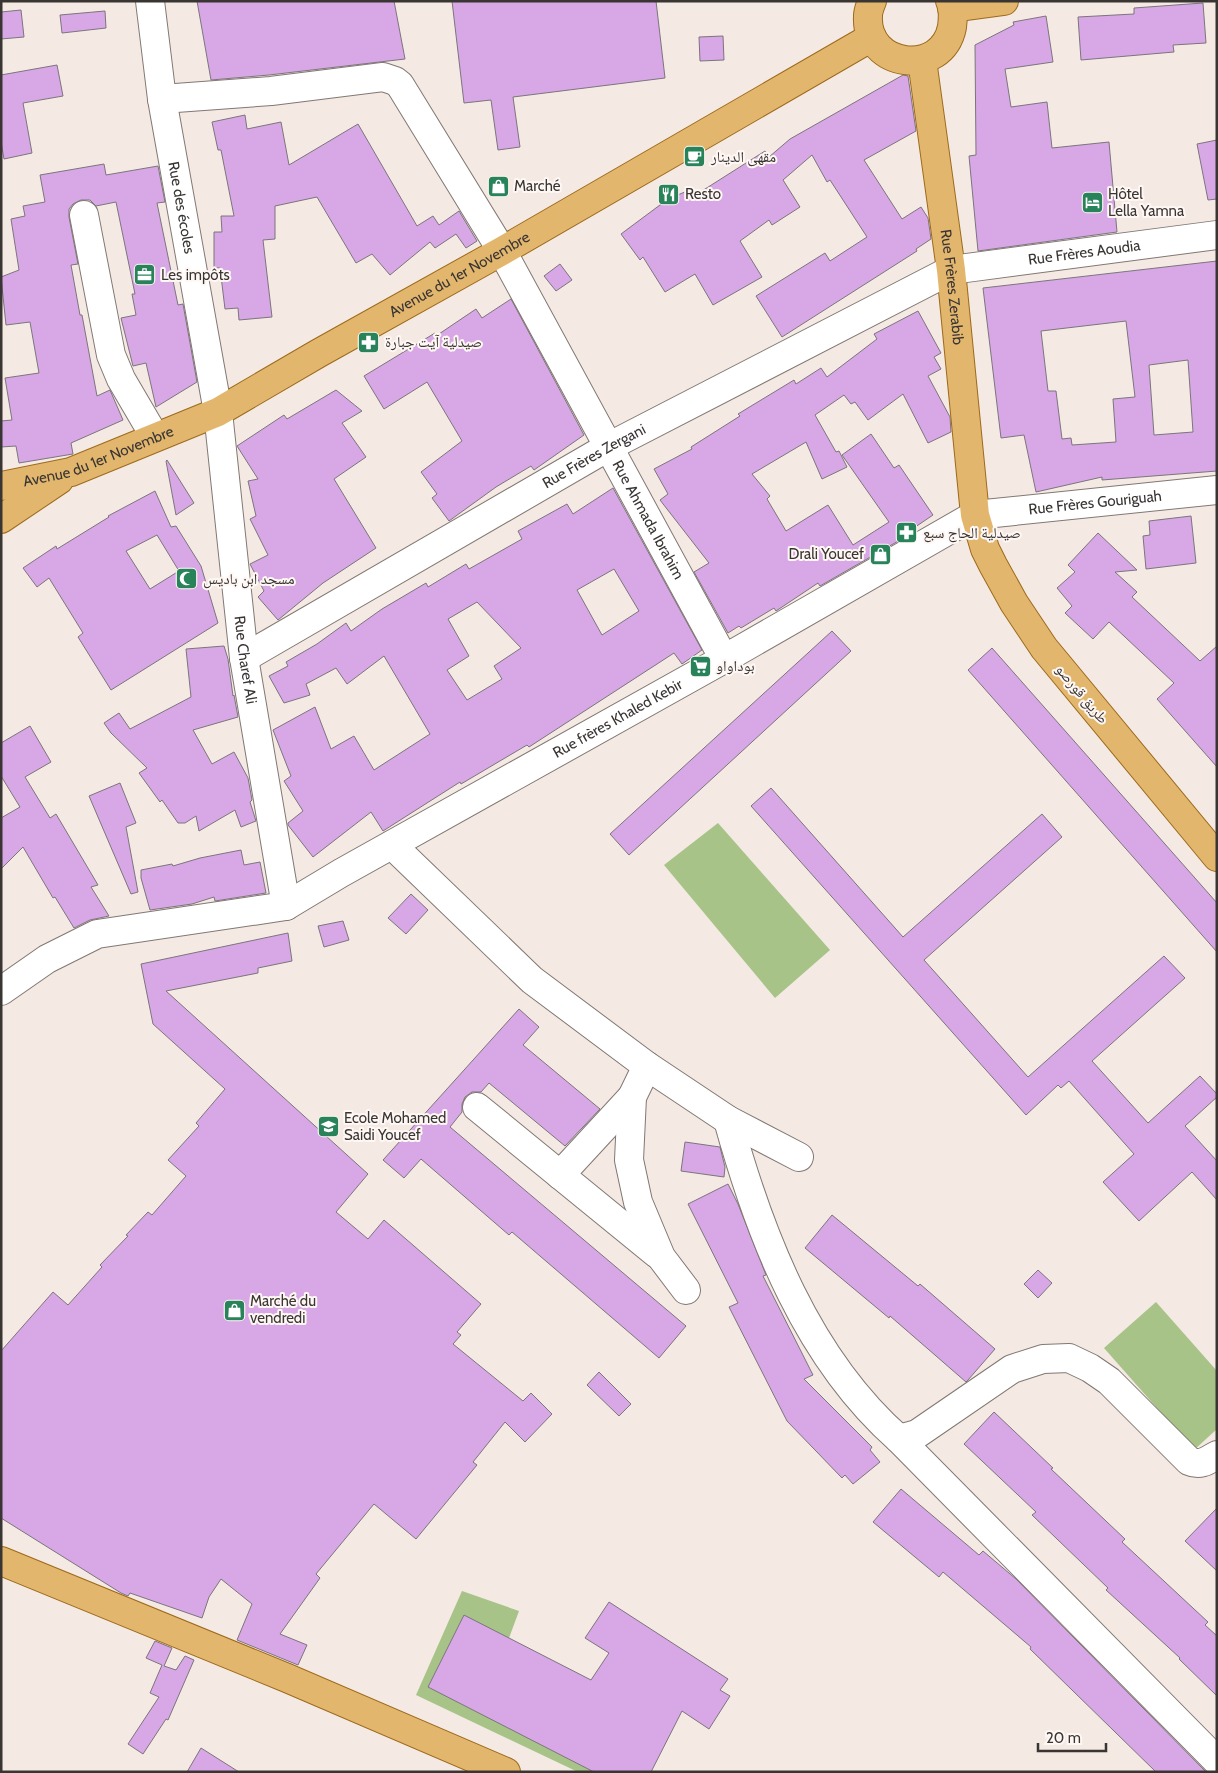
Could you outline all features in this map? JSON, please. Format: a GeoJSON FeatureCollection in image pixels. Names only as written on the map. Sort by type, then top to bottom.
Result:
{"type":"FeatureCollection","features":[{"type":"Feature","properties":{"kind":"main road"},"geometry":{"type":"LineString","coordinates":[[870,2],[868,23],[872,38],[881,49],[893,58],[922,60],[931,56],[943,46],[951,34],[953,19],[951,5],[1004,1]]}},
{"type":"Feature","properties":{"kind":"main road","name":"Avenue du 1er Novembre"},"geometry":{"type":"LineString","coordinates":[[1,486],[71,472],[218,412],[319,352],[502,251],[872,38]]}},
{"type":"Feature","properties":{"kind":"main road","name":"Rue Frères Zerabib"},"geometry":{"type":"LineString","coordinates":[[922,60],[951,270],[975,514]]}},
{"type":"Feature","properties":{"kind":"main road"},"geometry":{"type":"LineString","coordinates":[[1,519],[71,472]]}},
{"type":"Feature","properties":{"kind":"main road","name":"طريق قورصو"},"geometry":{"type":"LineString","coordinates":[[975,514],[985,549],[993,565],[1014,603],[1044,648],[1217,857]]}},
{"type":"Feature","properties":{"kind":"main road"},"geometry":{"type":"LineString","coordinates":[[1,1560],[287,1678],[506,1772]]}},
{"type":"Feature","properties":{"kind":"street","name":"Rue des écoles"},"geometry":{"type":"LineString","coordinates":[[150,1],[162,99],[218,412]]}},
{"type":"Feature","properties":{"kind":"street","name":"Rue Ahmada Ibrahim"},"geometry":{"type":"LineString","coordinates":[[162,99],[270,91],[383,77],[395,81],[404,91],[502,251],[610,446],[724,659]]}},
{"type":"Feature","properties":{"kind":"street"},"geometry":{"type":"LineString","coordinates":[[84,216],[111,355],[121,379],[155,437]]}},
{"type":"Feature","properties":{"kind":"street","name":"Rue Frères Aoudia"},"geometry":{"type":"LineString","coordinates":[[951,270],[1217,235]]}},
{"type":"Feature","properties":{"kind":"street","name":"Rue Frères Zergani"},"geometry":{"type":"LineString","coordinates":[[244,658],[610,446],[951,270]]}},
{"type":"Feature","properties":{"kind":"street","name":"Rue Charef Ali"},"geometry":{"type":"LineString","coordinates":[[218,412],[244,658],[286,906]]}},
{"type":"Feature","properties":{"kind":"street","name":"Rue Frères Gouriguah"},"geometry":{"type":"LineString","coordinates":[[975,514],[1217,490]]}},
{"type":"Feature","properties":{"kind":"street","name":"Rue frères Khaled Kebir"},"geometry":{"type":"LineString","coordinates":[[286,906],[724,659],[975,514]]}},
{"type":"Feature","properties":{"kind":"street"},"geometry":{"type":"LineString","coordinates":[[392,845],[532,980],[647,1066],[728,1120],[799,1157]]}},
{"type":"Feature","properties":{"kind":"street"},"geometry":{"type":"LineString","coordinates":[[1,991],[47,958],[97,934],[286,906]]}},
{"type":"Feature","properties":{"kind":"street"},"geometry":{"type":"LineString","coordinates":[[560,1175],[632,1097],[647,1066]]}},
{"type":"Feature","properties":{"kind":"street"},"geometry":{"type":"LineString","coordinates":[[632,1097],[630,1160],[638,1202],[660,1257]]}},
{"type":"Feature","properties":{"kind":"street"},"geometry":{"type":"LineString","coordinates":[[477,1107],[660,1257],[686,1290]]}},
{"type":"Feature","properties":{"kind":"street"},"geometry":{"type":"LineString","coordinates":[[728,1120],[741,1166],[773,1254],[794,1299],[826,1354],[878,1420],[1217,1761]]}},
{"type":"Feature","properties":{"kind":"street"},"geometry":{"type":"LineString","coordinates":[[899,1439],[917,1434],[1012,1369],[1043,1359],[1069,1358],[1090,1368],[1108,1382],[1189,1461],[1196,1464],[1213,1462]]}},
{"type":"Feature","properties":{"kind":"green space"},"geometry":{"type":"Polygon","coordinates":[[[718,823],[830,950],[775,998],[664,865],[718,823]]]}},
{"type":"Feature","properties":{"kind":"green space"},"geometry":{"type":"Polygon","coordinates":[[[1156,1302],[1217,1371],[1217,1429],[1194,1450],[1104,1348],[1156,1302]]]}},
{"type":"Feature","properties":{"kind":"green space"},"geometry":{"type":"Polygon","coordinates":[[[462,1591],[519,1611],[498,1668],[647,1772],[578,1772],[416,1695],[462,1591]]]}},
{"type":"Feature","properties":{"kind":"building"},"geometry":{"type":"Polygon","coordinates":[[[197,1],[394,1],[405,59],[211,80],[197,1]]]}},
{"type":"Feature","properties":{"kind":"building"},"geometry":{"type":"Polygon","coordinates":[[[452,1],[656,1],[665,78],[513,97],[520,147],[498,150],[491,100],[464,103],[452,1]]]}},
{"type":"Feature","properties":{"kind":"building"},"geometry":{"type":"Polygon","coordinates":[[[1203,3],[1206,43],[1173,45],[1174,52],[1081,60],[1078,17],[1134,14],[1134,8],[1203,3]]]}},
{"type":"Feature","properties":{"kind":"building"},"geometry":{"type":"Polygon","coordinates":[[[21,10],[24,37],[1,39],[1,12],[21,10]]]}},
{"type":"Feature","properties":{"kind":"building"},"geometry":{"type":"Polygon","coordinates":[[[105,11],[106,28],[62,33],[60,15],[105,11]]]}},
{"type":"Feature","properties":{"kind":"building"},"geometry":{"type":"Polygon","coordinates":[[[1046,16],[1053,62],[1005,69],[1011,107],[1047,102],[1052,148],[1109,142],[1117,232],[978,251],[969,156],[976,155],[975,45],[1014,25],[1013,22],[1046,16]]]}},
{"type":"Feature","properties":{"kind":"building"},"geometry":{"type":"Polygon","coordinates":[[[723,36],[724,60],[700,61],[699,37],[723,36]]]}},
{"type":"Feature","properties":{"kind":"building"},"geometry":{"type":"Polygon","coordinates":[[[57,65],[63,96],[23,103],[32,153],[4,159],[1,142],[1,75],[57,65]]]}},
{"type":"Feature","properties":{"kind":"building"},"geometry":{"type":"Polygon","coordinates":[[[903,75],[908,76],[916,131],[864,160],[902,219],[921,207],[928,218],[931,239],[916,249],[917,251],[782,337],[756,296],[825,253],[830,261],[867,237],[830,180],[827,182],[812,155],[783,180],[800,207],[772,225],[769,220],[740,241],[762,277],[713,305],[695,274],[665,292],[643,257],[640,260],[621,234],[668,199],[692,189],[694,196],[765,151],[769,157],[790,139],[903,75]]]}},
{"type":"Feature","properties":{"kind":"building"},"geometry":{"type":"Polygon","coordinates":[[[245,115],[247,129],[281,122],[289,165],[358,124],[417,226],[433,216],[439,225],[459,211],[477,241],[466,248],[456,234],[435,248],[430,242],[390,275],[372,254],[356,263],[317,197],[275,206],[275,239],[263,240],[272,317],[239,320],[238,308],[225,309],[220,268],[214,268],[214,232],[222,232],[221,216],[234,216],[221,150],[218,150],[212,122],[245,115]]]}},
{"type":"Feature","properties":{"kind":"building"},"geometry":{"type":"Polygon","coordinates":[[[1217,140],[1217,199],[1208,200],[1197,144],[1217,140]]]}},
{"type":"Feature","properties":{"kind":"building"},"geometry":{"type":"Polygon","coordinates":[[[104,164],[106,175],[158,166],[165,202],[157,203],[178,305],[183,304],[197,382],[156,407],[146,363],[133,366],[121,318],[136,315],[132,294],[135,294],[116,202],[96,206],[90,200],[81,200],[73,204],[69,209],[78,264],[71,265],[80,315],[82,315],[97,396],[110,390],[123,420],[71,443],[73,454],[19,463],[16,446],[1,447],[1,421],[12,420],[5,378],[39,373],[30,322],[6,325],[1,277],[19,270],[11,219],[25,216],[23,206],[45,202],[40,175],[104,164]]]}},
{"type":"Feature","properties":{"kind":"building"},"geometry":{"type":"Polygon","coordinates":[[[1217,261],[1217,471],[1102,480],[1102,477],[1036,492],[1024,435],[1001,438],[983,288],[1217,261]],[[1126,321],[1041,331],[1048,391],[1056,391],[1062,439],[1071,438],[1072,445],[1116,442],[1113,399],[1135,397],[1126,321]],[[1188,360],[1149,365],[1154,435],[1193,432],[1188,360]]]}},
{"type":"Feature","properties":{"kind":"building"},"geometry":{"type":"Polygon","coordinates":[[[560,264],[572,280],[556,291],[544,276],[560,264]]]}},
{"type":"Feature","properties":{"kind":"building"},"geometry":{"type":"Polygon","coordinates":[[[511,299],[584,435],[534,470],[531,466],[496,487],[449,521],[432,498],[437,494],[421,472],[462,441],[427,382],[384,409],[364,376],[435,333],[436,336],[476,309],[482,318],[511,299]]]}},
{"type":"Feature","properties":{"kind":"building"},"geometry":{"type":"Polygon","coordinates":[[[918,311],[941,353],[934,357],[941,369],[928,376],[950,417],[951,432],[928,443],[903,394],[868,420],[855,402],[851,404],[844,395],[815,415],[836,452],[839,451],[847,467],[822,479],[806,442],[752,474],[770,496],[767,499],[786,531],[828,505],[853,545],[889,522],[842,455],[871,434],[894,468],[899,465],[933,515],[899,538],[900,540],[820,586],[818,583],[776,611],[774,608],[741,628],[739,626],[728,633],[694,572],[709,563],[660,500],[668,494],[654,469],[692,449],[691,447],[740,416],[738,414],[794,380],[796,384],[821,368],[827,377],[877,339],[874,334],[918,311]]]}},
{"type":"Feature","properties":{"kind":"building"},"geometry":{"type":"Polygon","coordinates":[[[336,390],[362,411],[342,423],[366,457],[334,479],[376,548],[323,583],[278,620],[258,597],[264,591],[250,564],[268,555],[250,519],[256,516],[248,481],[258,479],[237,446],[284,415],[287,419],[336,390]]]}},
{"type":"Feature","properties":{"kind":"building"},"geometry":{"type":"Polygon","coordinates":[[[166,461],[194,503],[176,515],[166,461]]]}},
{"type":"Feature","properties":{"kind":"building"},"geometry":{"type":"Polygon","coordinates":[[[613,488],[702,650],[682,664],[674,653],[529,747],[527,745],[461,784],[460,782],[383,831],[371,812],[313,857],[288,825],[303,811],[284,781],[291,776],[273,730],[315,707],[331,749],[354,736],[374,770],[430,734],[384,656],[347,684],[336,668],[306,684],[310,695],[284,703],[269,676],[288,666],[286,662],[317,644],[346,623],[351,631],[382,609],[426,583],[428,587],[466,564],[469,569],[522,539],[518,531],[567,504],[573,514],[613,488]],[[614,569],[577,590],[602,635],[639,611],[614,569]],[[477,602],[448,619],[469,656],[447,670],[467,700],[502,679],[494,666],[521,648],[477,602]]]}},
{"type":"Feature","properties":{"kind":"building","name":"مسجد ابن باديس"},"geometry":{"type":"Polygon","coordinates":[[[155,491],[171,527],[176,526],[201,566],[218,623],[111,690],[78,637],[83,633],[49,578],[37,587],[23,568],[56,546],[57,549],[108,516],[155,491]],[[157,535],[126,551],[150,589],[179,571],[157,535]]]}},
{"type":"Feature","properties":{"kind":"building"},"geometry":{"type":"Polygon","coordinates":[[[1191,516],[1196,563],[1146,569],[1143,536],[1150,535],[1149,521],[1191,516]]]}},
{"type":"Feature","properties":{"kind":"building"},"geometry":{"type":"Polygon","coordinates":[[[1098,533],[1137,570],[1115,572],[1137,592],[1132,597],[1200,661],[1217,646],[1217,767],[1157,699],[1174,683],[1109,622],[1093,639],[1065,613],[1072,606],[1057,588],[1075,572],[1068,565],[1098,533]]]}},
{"type":"Feature","properties":{"kind":"building"},"geometry":{"type":"Polygon","coordinates":[[[832,631],[851,651],[629,855],[610,834],[832,631]]]}},
{"type":"Feature","properties":{"kind":"building"},"geometry":{"type":"Polygon","coordinates":[[[224,646],[238,717],[193,730],[212,764],[234,752],[248,778],[252,800],[250,802],[256,821],[241,827],[235,810],[199,831],[196,816],[185,823],[178,823],[162,800],[160,802],[139,773],[147,768],[111,733],[104,723],[119,713],[130,729],[191,697],[186,649],[224,646]]]}},
{"type":"Feature","properties":{"kind":"building"},"geometry":{"type":"Polygon","coordinates":[[[992,648],[1217,903],[1217,952],[968,670],[992,648]]]}},
{"type":"Feature","properties":{"kind":"building"},"geometry":{"type":"Polygon","coordinates":[[[30,726],[51,762],[25,777],[50,818],[56,814],[98,885],[91,887],[109,916],[90,920],[74,928],[55,897],[53,898],[23,847],[1,869],[1,818],[20,807],[1,776],[1,743],[30,726]]]}},
{"type":"Feature","properties":{"kind":"building"},"geometry":{"type":"Polygon","coordinates":[[[120,783],[136,823],[126,827],[138,892],[131,894],[89,796],[120,783]]]}},
{"type":"Feature","properties":{"kind":"building"},"geometry":{"type":"Polygon","coordinates":[[[771,788],[903,937],[1042,814],[1062,837],[924,960],[1028,1077],[1164,956],[1185,978],[1092,1061],[1148,1123],[1200,1076],[1217,1094],[1217,1097],[1185,1126],[1217,1161],[1217,1200],[1192,1172],[1139,1221],[1103,1182],[1134,1154],[1069,1081],[1061,1088],[1058,1085],[1026,1115],[751,806],[771,788]]]}},
{"type":"Feature","properties":{"kind":"building"},"geometry":{"type":"Polygon","coordinates":[[[241,850],[244,865],[260,862],[266,893],[215,901],[214,897],[192,904],[150,910],[141,878],[141,870],[172,864],[173,866],[200,858],[241,850]]]}},
{"type":"Feature","properties":{"kind":"building"},"geometry":{"type":"Polygon","coordinates":[[[411,894],[428,910],[406,934],[388,918],[411,894]]]}},
{"type":"Feature","properties":{"kind":"building"},"geometry":{"type":"Polygon","coordinates":[[[343,921],[349,940],[324,947],[318,926],[343,921]]]}},
{"type":"Feature","properties":{"kind":"building","name":"Marché du vendredi"},"geometry":{"type":"Polygon","coordinates":[[[288,933],[292,961],[258,968],[258,973],[166,991],[368,1174],[336,1212],[368,1239],[384,1220],[481,1304],[457,1332],[461,1335],[453,1344],[523,1401],[531,1393],[552,1414],[525,1442],[505,1422],[473,1462],[477,1465],[416,1539],[374,1504],[316,1574],[320,1578],[280,1634],[307,1645],[298,1665],[237,1640],[252,1604],[221,1579],[209,1597],[202,1618],[130,1593],[128,1596],[121,1593],[1,1518],[1,1351],[53,1292],[68,1305],[102,1267],[100,1265],[128,1236],[126,1235],[148,1212],[152,1215],[186,1176],[168,1160],[199,1126],[196,1123],[225,1089],[153,1024],[141,964],[288,933]]]}},
{"type":"Feature","properties":{"kind":"building"},"geometry":{"type":"Polygon","coordinates":[[[519,1009],[539,1027],[523,1045],[600,1109],[565,1146],[489,1083],[481,1092],[472,1092],[465,1097],[462,1104],[462,1112],[450,1127],[686,1326],[659,1358],[512,1232],[509,1235],[421,1159],[404,1178],[383,1160],[519,1009]]]}},
{"type":"Feature","properties":{"kind":"building"},"geometry":{"type":"Polygon","coordinates":[[[685,1142],[720,1147],[725,1167],[724,1177],[681,1171],[685,1142]]]}},
{"type":"Feature","properties":{"kind":"building"},"geometry":{"type":"Polygon","coordinates":[[[728,1184],[738,1204],[766,1275],[763,1276],[813,1375],[804,1379],[872,1447],[870,1450],[880,1462],[853,1484],[845,1475],[842,1478],[787,1421],[729,1307],[738,1303],[688,1204],[728,1184]]]}},
{"type":"Feature","properties":{"kind":"building"},"geometry":{"type":"Polygon","coordinates":[[[832,1215],[918,1286],[920,1284],[995,1349],[966,1382],[890,1316],[889,1318],[805,1248],[832,1215]]]}},
{"type":"Feature","properties":{"kind":"building"},"geometry":{"type":"Polygon","coordinates":[[[1038,1270],[1052,1283],[1038,1298],[1024,1284],[1038,1270]]]}},
{"type":"Feature","properties":{"kind":"building"},"geometry":{"type":"Polygon","coordinates":[[[599,1372],[631,1404],[619,1416],[587,1385],[599,1372]]]}},
{"type":"Feature","properties":{"kind":"building"},"geometry":{"type":"Polygon","coordinates":[[[994,1412],[1125,1539],[1122,1542],[1208,1622],[1205,1625],[1217,1636],[1217,1696],[1180,1658],[1106,1590],[1108,1588],[1032,1515],[1036,1512],[964,1444],[994,1412]]]}},
{"type":"Feature","properties":{"kind":"building"},"geometry":{"type":"Polygon","coordinates":[[[901,1489],[979,1555],[983,1551],[1016,1579],[1206,1772],[1156,1772],[1030,1649],[1031,1647],[943,1572],[939,1577],[873,1522],[901,1489]]]}},
{"type":"Feature","properties":{"kind":"building"},"geometry":{"type":"Polygon","coordinates":[[[1217,1508],[1217,1571],[1185,1541],[1217,1508]]]}},
{"type":"Feature","properties":{"kind":"building"},"geometry":{"type":"Polygon","coordinates":[[[609,1602],[728,1679],[720,1690],[730,1696],[709,1729],[682,1711],[651,1772],[594,1772],[428,1687],[464,1615],[591,1680],[609,1653],[585,1638],[609,1602]]]}},
{"type":"Feature","properties":{"kind":"building"},"geometry":{"type":"Polygon","coordinates":[[[155,1641],[172,1648],[164,1666],[176,1670],[185,1656],[194,1660],[168,1720],[166,1719],[143,1754],[128,1744],[159,1697],[150,1693],[162,1665],[146,1658],[155,1641]]]}},
{"type":"Feature","properties":{"kind":"building"},"geometry":{"type":"Polygon","coordinates":[[[201,1748],[239,1772],[187,1772],[201,1748]]]}},
{"type":"Feature","properties":{"kind":"place","name":"مقهى الدينار"},"geometry":{"type":"Point","coordinates":[695,157]}},
{"type":"Feature","properties":{"kind":"place","name":"Marché"},"geometry":{"type":"Point","coordinates":[498,186]}},
{"type":"Feature","properties":{"kind":"place","name":"Resto"},"geometry":{"type":"Point","coordinates":[669,194]}},
{"type":"Feature","properties":{"kind":"place","name":"Hôtel Lella Yamna"},"geometry":{"type":"Point","coordinates":[1092,203]}},
{"type":"Feature","properties":{"kind":"place","name":"Les impôts"},"geometry":{"type":"Point","coordinates":[145,275]}},
{"type":"Feature","properties":{"kind":"place","name":"صيدلية آيت جبارة"},"geometry":{"type":"Point","coordinates":[369,342]}},
{"type":"Feature","properties":{"kind":"place","name":"صيدلية الحاج سبع"},"geometry":{"type":"Point","coordinates":[907,533]}},
{"type":"Feature","properties":{"kind":"place","name":"Drali Youcef"},"geometry":{"type":"Point","coordinates":[880,554]}},
{"type":"Feature","properties":{"kind":"place","name":"مسجد ابن باديس"},"geometry":{"type":"Point","coordinates":[187,579]}},
{"type":"Feature","properties":{"kind":"place","name":"بوداواو"},"geometry":{"type":"Point","coordinates":[700,666]}},
{"type":"Feature","properties":{"kind":"place","name":"Ecole Mohamed Saidi Youcef"},"geometry":{"type":"Point","coordinates":[328,1127]}},
{"type":"Feature","properties":{"kind":"place","name":"Marché du vendredi"},"geometry":{"type":"Point","coordinates":[234,1310]}}]}
